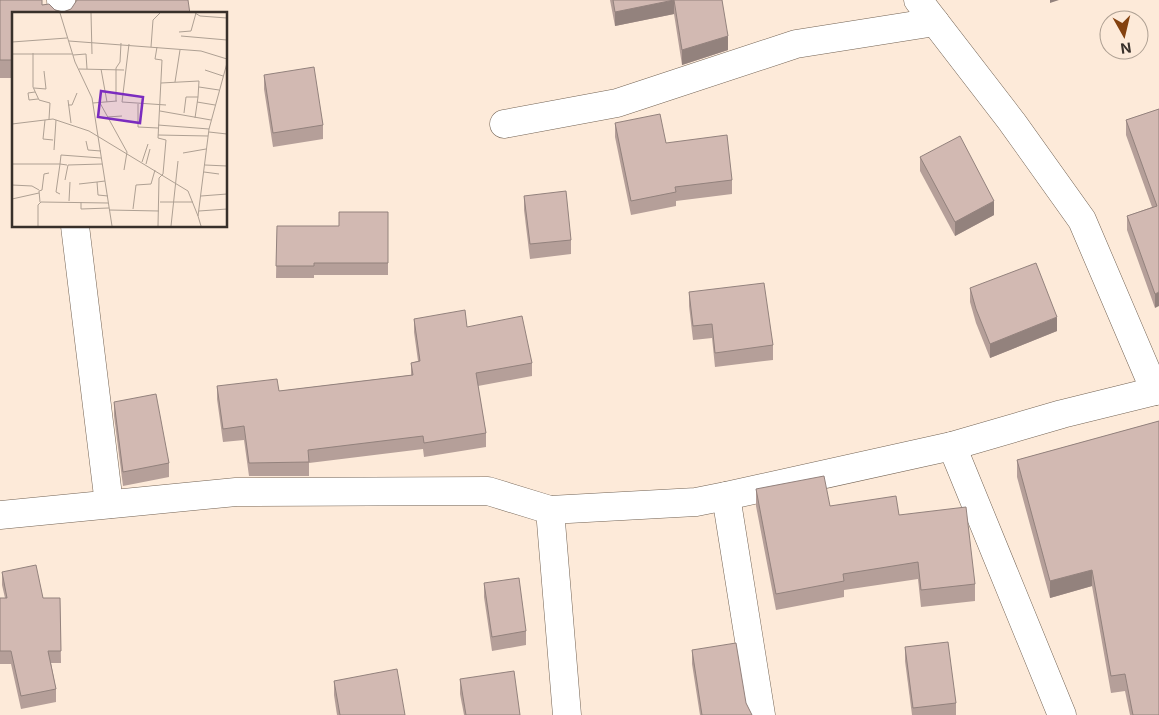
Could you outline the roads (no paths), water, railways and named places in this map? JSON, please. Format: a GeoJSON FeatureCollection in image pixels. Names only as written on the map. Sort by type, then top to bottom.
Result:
{"type":"FeatureCollection","features":[{"type":"Feature","properties":{"kind":"street"},"geometry":{"type":"LineString","coordinates":[[0,515],[236,492],[488,491],[550,510],[696,502],[952,446],[1062,414],[1157,390],[1082,220],[1012,122],[918,0]]}},
{"type":"Feature","properties":{"kind":"street"},"geometry":{"type":"LineString","coordinates":[[504,124],[617,103],[796,44],[935,22]]}},
{"type":"Feature","properties":{"kind":"street"},"geometry":{"type":"LineString","coordinates":[[75,228],[108,504]]}},
{"type":"Feature","properties":{"kind":"street"},"geometry":{"type":"LineString","coordinates":[[952,446],[1062,715]]}},
{"type":"Feature","properties":{"kind":"street"},"geometry":{"type":"LineString","coordinates":[[726,496],[761,715]]}},
{"type":"Feature","properties":{"kind":"street"},"geometry":{"type":"LineString","coordinates":[[550,510],[567,715]]}}]}
